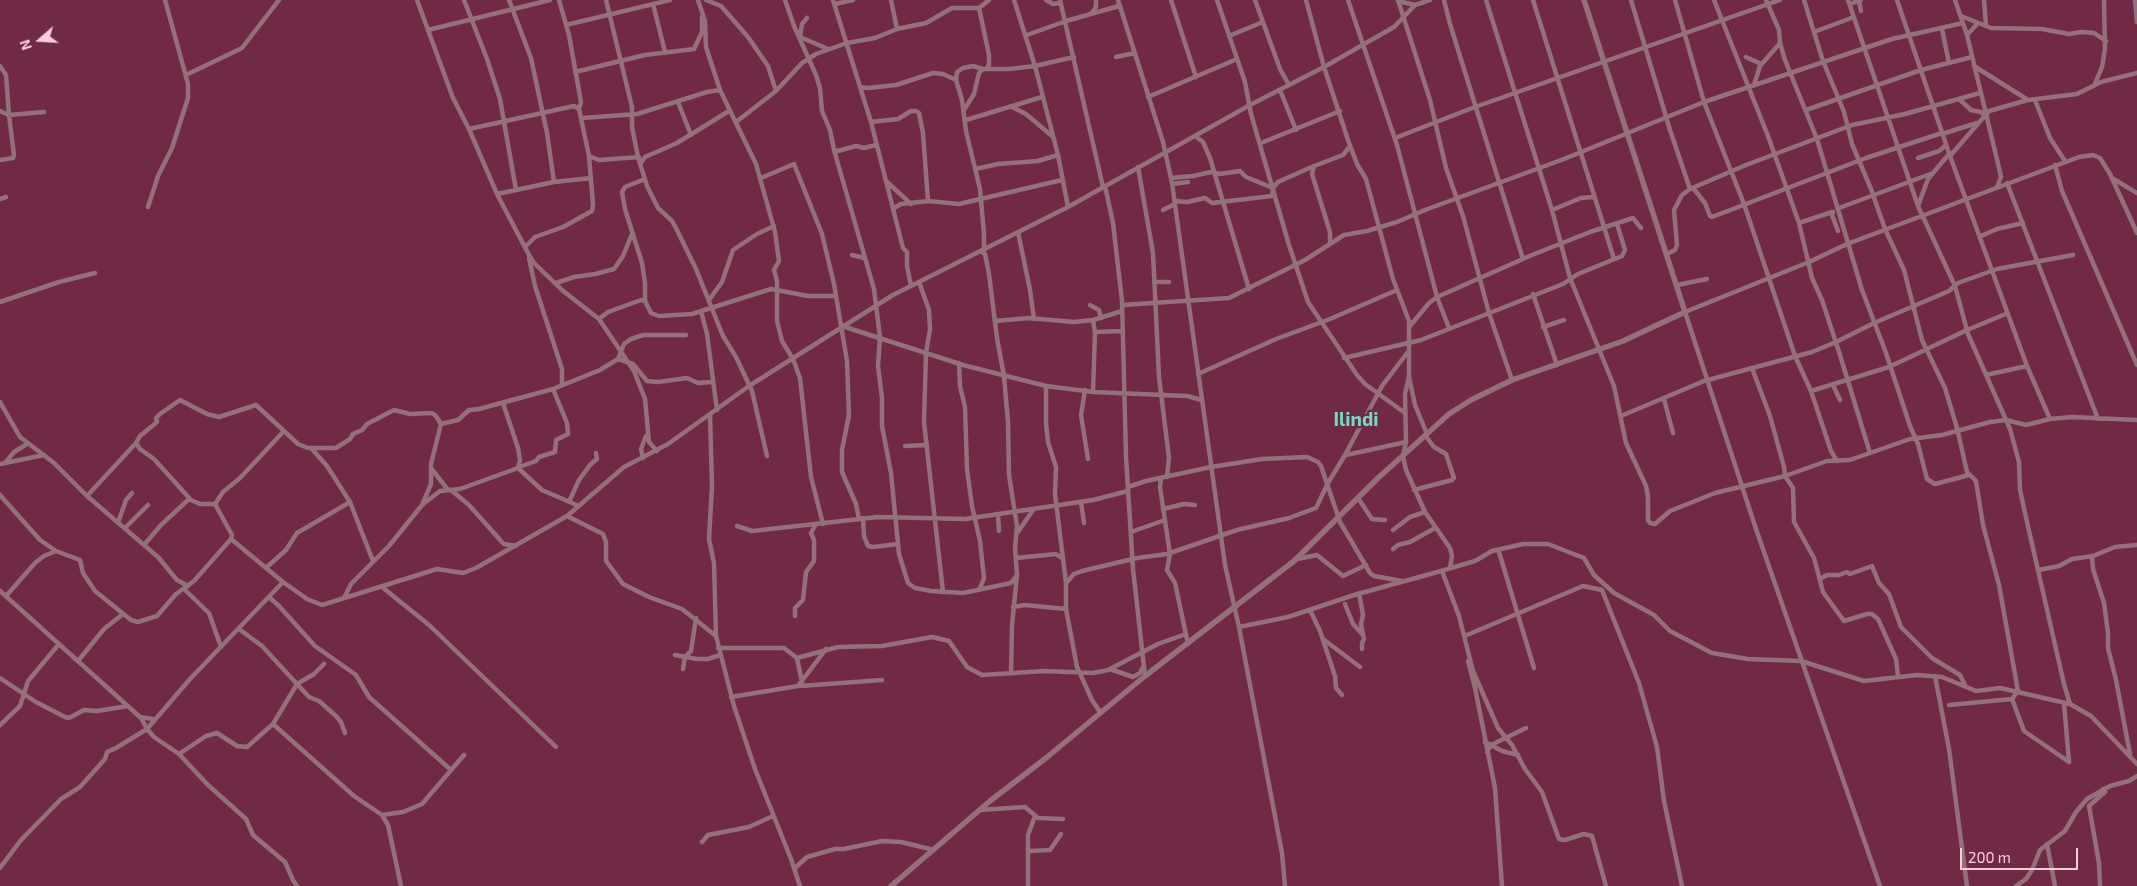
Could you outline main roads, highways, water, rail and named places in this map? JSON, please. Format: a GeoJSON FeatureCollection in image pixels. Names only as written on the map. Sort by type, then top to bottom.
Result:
{"type":"FeatureCollection","features":[{"type":"Feature","properties":{"kind":"district","name":"Ilindi"},"geometry":{"type":"Point","coordinates":[1356,420]}}]}
